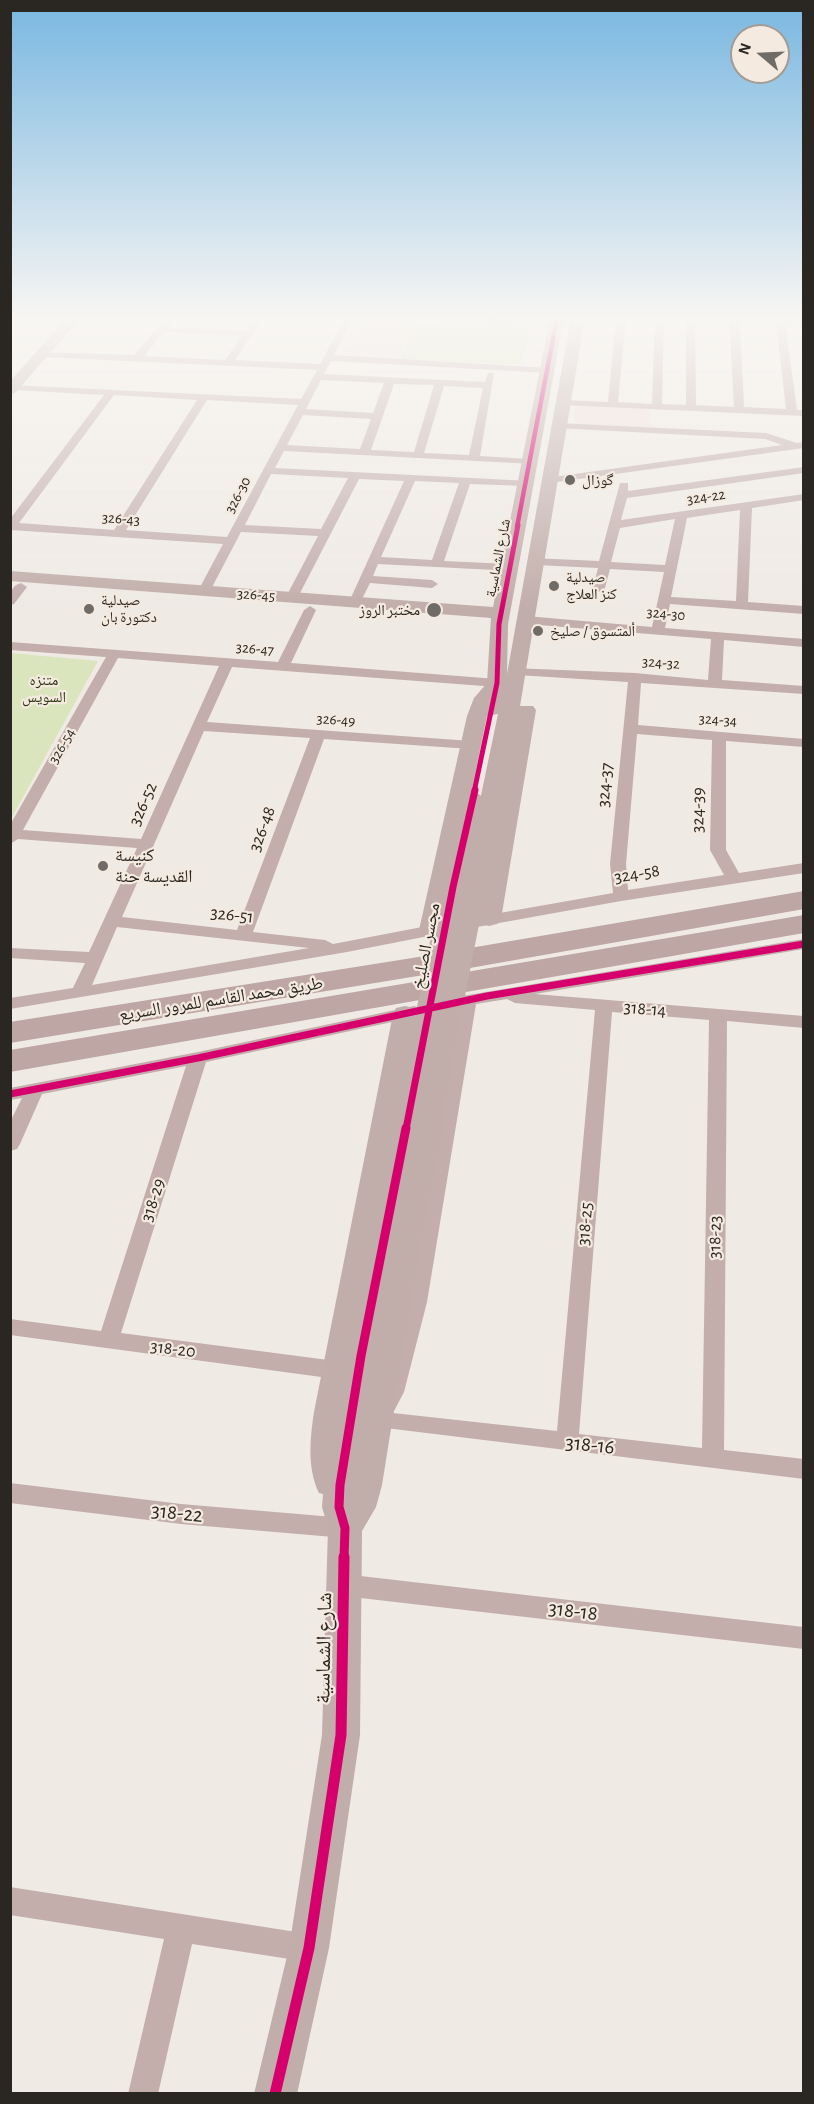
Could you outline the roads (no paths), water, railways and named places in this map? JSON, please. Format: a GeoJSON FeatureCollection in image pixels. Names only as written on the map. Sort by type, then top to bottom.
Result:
{"type":"FeatureCollection","features":[{"type":"Feature","properties":{"kind":"highway"},"geometry":{"type":"LineString","coordinates":[[471,987],[804,900]]}},
{"type":"Feature","properties":{"kind":"highway"},"geometry":{"type":"LineString","coordinates":[[471,987],[804,924]]}},
{"type":"Feature","properties":{"kind":"highway","name":"طريق محمد القاسم للمرور السريع"},"geometry":{"type":"LineString","coordinates":[[10,1033],[421,995]]}},
{"type":"Feature","properties":{"kind":"highway","name":"طريق محمد القاسم للمرور السريع"},"geometry":{"type":"LineString","coordinates":[[10,1061],[421,995]]}},
{"type":"Feature","properties":{"kind":"highway"},"geometry":{"type":"LineString","coordinates":[[10,1066],[67,1051]]}},
{"type":"Feature","properties":{"kind":"street"},"geometry":{"type":"LineString","coordinates":[[11,526],[93,416]]}},
{"type":"Feature","properties":{"kind":"street"},"geometry":{"type":"LineString","coordinates":[[118,534],[192,416]]}},
{"type":"Feature","properties":{"kind":"street","name":"326-30"},"geometry":{"type":"LineString","coordinates":[[204,591],[296,416]]}},
{"type":"Feature","properties":{"kind":"street"},"geometry":{"type":"LineString","coordinates":[[364,453],[377,416]]}},
{"type":"Feature","properties":{"kind":"street"},"geometry":{"type":"LineString","coordinates":[[418,456],[430,416]]}},
{"type":"Feature","properties":{"kind":"street"},"geometry":{"type":"LineString","coordinates":[[474,459],[483,416]]}},
{"type":"Feature","properties":{"kind":"street","name":"شارع الشماسية"},"geometry":{"type":"LineString","coordinates":[[481,804],[497,683],[500,619],[539,416]]}},
{"type":"Feature","properties":{"kind":"street"},"geometry":{"type":"LineString","coordinates":[[481,804],[517,671],[561,416]]}},
{"type":"Feature","properties":{"kind":"street"},"geometry":{"type":"LineString","coordinates":[[559,426],[766,436],[799,446]]}},
{"type":"Feature","properties":{"kind":"street"},"geometry":{"type":"LineString","coordinates":[[622,495],[771,462],[799,446]]}},
{"type":"Feature","properties":{"kind":"street"},"geometry":{"type":"LineString","coordinates":[[280,448],[474,459],[531,454],[555,447]]}},
{"type":"Feature","properties":{"kind":"street"},"geometry":{"type":"LineString","coordinates":[[550,480],[627,470],[771,462],[804,470]]}},
{"type":"Feature","properties":{"kind":"street"},"geometry":{"type":"LineString","coordinates":[[599,588],[627,470]]}},
{"type":"Feature","properties":{"kind":"street"},"geometry":{"type":"LineString","coordinates":[[268,471],[526,483]]}},
{"type":"Feature","properties":{"kind":"street"},"geometry":{"type":"LineString","coordinates":[[292,597],[355,475]]}},
{"type":"Feature","properties":{"kind":"street"},"geometry":{"type":"LineString","coordinates":[[355,602],[411,478]]}},
{"type":"Feature","properties":{"kind":"street"},"geometry":{"type":"LineString","coordinates":[[437,564],[466,480]]}},
{"type":"Feature","properties":{"kind":"street","name":"324-22"},"geometry":{"type":"LineString","coordinates":[[613,525],[804,497]]}},
{"type":"Feature","properties":{"kind":"street"},"geometry":{"type":"LineString","coordinates":[[742,606],[746,506]]}},
{"type":"Feature","properties":{"kind":"street"},"geometry":{"type":"LineString","coordinates":[[658,630],[682,515]]}},
{"type":"Feature","properties":{"kind":"street","name":"326-43"},"geometry":{"type":"LineString","coordinates":[[11,526],[230,541]]}},
{"type":"Feature","properties":{"kind":"street"},"geometry":{"type":"LineString","coordinates":[[237,528],[325,533]]}},
{"type":"Feature","properties":{"kind":"street"},"geometry":{"type":"LineString","coordinates":[[373,560],[510,568]]}},
{"type":"Feature","properties":{"kind":"street"},"geometry":{"type":"LineString","coordinates":[[536,561],[669,569]]}},
{"type":"Feature","properties":{"kind":"street"},"geometry":{"type":"LineString","coordinates":[[366,579],[432,584]]}},
{"type":"Feature","properties":{"kind":"street","name":"326-45"},"geometry":{"type":"LineString","coordinates":[[13,588],[204,591],[355,602],[500,619]]}},
{"type":"Feature","properties":{"kind":"street","name":"326-45"},"geometry":{"type":"LineString","coordinates":[[13,588],[310,610],[500,619]]}},
{"type":"Feature","properties":{"kind":"street"},"geometry":{"type":"LineString","coordinates":[[663,600],[804,610]]}},
{"type":"Feature","properties":{"kind":"street"},"geometry":{"type":"LineString","coordinates":[[282,668],[310,610]]}},
{"type":"Feature","properties":{"kind":"street","name":"324-30"},"geometry":{"type":"LineString","coordinates":[[526,620],[804,643]]}},
{"type":"Feature","properties":{"kind":"street"},"geometry":{"type":"LineString","coordinates":[[715,683],[718,635]]}},
{"type":"Feature","properties":{"kind":"street","name":"326-47"},"geometry":{"type":"LineString","coordinates":[[10,646],[497,683]]}},
{"type":"Feature","properties":{"kind":"street","name":"326-54"},"geometry":{"type":"LineString","coordinates":[[12,836],[114,654]]}},
{"type":"Feature","properties":{"kind":"street","name":"326-52"},"geometry":{"type":"LineString","coordinates":[[79,994],[227,663]]}},
{"type":"Feature","properties":{"kind":"street"},"geometry":{"type":"LineString","coordinates":[[483,920],[528,698],[528,687],[517,671]]}},
{"type":"Feature","properties":{"kind":"street","name":"324-32"},"geometry":{"type":"LineString","coordinates":[[517,671],[635,677],[804,690]]}},
{"type":"Feature","properties":{"kind":"street","name":"324-37"},"geometry":{"type":"LineString","coordinates":[[621,896],[618,864],[635,677]]}},
{"type":"Feature","properties":{"kind":"street"},"geometry":{"type":"LineString","coordinates":[[10,1004],[347,947],[435,929],[480,707],[497,683]]}},
{"type":"Feature","properties":{"kind":"street","name":"326-49"},"geometry":{"type":"LineString","coordinates":[[199,726],[471,745]]}},
{"type":"Feature","properties":{"kind":"street","name":"324-34"},"geometry":{"type":"LineString","coordinates":[[629,729],[804,743]]}},
{"type":"Feature","properties":{"kind":"street","name":"326-48"},"geometry":{"type":"LineString","coordinates":[[243,936],[318,735]]}},
{"type":"Feature","properties":{"kind":"street","name":"324-39"},"geometry":{"type":"LineString","coordinates":[[719,736],[718,850],[734,879]]}},
{"type":"Feature","properties":{"kind":"street","name":"مجسر الصليخ"},"geometry":{"type":"LineString","coordinates":[[402,1202],[481,804]]}},
{"type":"Feature","properties":{"kind":"street"},"geometry":{"type":"LineString","coordinates":[[12,836],[147,844]]}},
{"type":"Feature","properties":{"kind":"street","name":"324-58"},"geometry":{"type":"LineString","coordinates":[[483,920],[804,868]]}},
{"type":"Feature","properties":{"kind":"street","name":"326-51"},"geometry":{"type":"LineString","coordinates":[[112,921],[347,947]]}},
{"type":"Feature","properties":{"kind":"street"},"geometry":{"type":"LineString","coordinates":[[377,1420],[393,1392],[413,1313],[471,987],[804,944]]}},
{"type":"Feature","properties":{"kind":"street"},"geometry":{"type":"LineString","coordinates":[[10,953],[95,958]]}},
{"type":"Feature","properties":{"kind":"street","name":"318-14"},"geometry":{"type":"LineString","coordinates":[[471,987],[604,1005],[804,1022]]}},
{"type":"Feature","properties":{"kind":"street"},"geometry":{"type":"LineString","coordinates":[[10,1094],[198,1058],[421,995],[336,1370],[328,1430],[327,1460],[329,1476],[342,1518]]}},
{"type":"Feature","properties":{"kind":"street","name":"318-25"},"geometry":{"type":"LineString","coordinates":[[567,1442],[604,1005]]}},
{"type":"Feature","properties":{"kind":"street","name":"318-23"},"geometry":{"type":"LineString","coordinates":[[712,1459],[718,1015]]}},
{"type":"Feature","properties":{"kind":"street","name":"318-29"},"geometry":{"type":"LineString","coordinates":[[108,1341],[198,1058]]}},
{"type":"Feature","properties":{"kind":"street"},"geometry":{"type":"LineString","coordinates":[[10,1144],[34,1090]]}},
{"type":"Feature","properties":{"kind":"street","name":"شارع الشماسية"},"geometry":{"type":"LineString","coordinates":[[342,1518],[359,1507],[366,1485],[377,1420],[402,1202]]}},
{"type":"Feature","properties":{"kind":"street","name":"شارع الشماسية"},"geometry":{"type":"LineString","coordinates":[[275,2094],[309,1948],[341,1735],[343,1585],[340,1485],[361,1356],[402,1202]]}},
{"type":"Feature","properties":{"kind":"street","name":"318-20"},"geometry":{"type":"LineString","coordinates":[[10,1327],[336,1370]]}},
{"type":"Feature","properties":{"kind":"street","name":"318-16"},"geometry":{"type":"LineString","coordinates":[[377,1420],[804,1469]]}},
{"type":"Feature","properties":{"kind":"street","name":"318-22"},"geometry":{"type":"LineString","coordinates":[[10,1493],[181,1514],[342,1518]]}},
{"type":"Feature","properties":{"kind":"street","name":"318-18"},"geometry":{"type":"LineString","coordinates":[[343,1585],[804,1638]]}},
{"type":"Feature","properties":{"kind":"street"},"geometry":{"type":"LineString","coordinates":[[10,1901],[309,1948]]}},
{"type":"Feature","properties":{"kind":"street"},"geometry":{"type":"LineString","coordinates":[[143,2094],[181,1928]]}},
{"type":"Feature","properties":{"kind":"place","name":"گوزال"},"geometry":{"type":"Point","coordinates":[570,480]}},
{"type":"Feature","properties":{"kind":"place","name":"صيدلية كنز العلاج"},"geometry":{"type":"Point","coordinates":[554,586]}},
{"type":"Feature","properties":{"kind":"place","name":"صيدلية دكتورة بان"},"geometry":{"type":"Point","coordinates":[89,609]}},
{"type":"Feature","properties":{"kind":"place","name":"مختبر الروز"},"geometry":{"type":"Point","coordinates":[434,610]}},
{"type":"Feature","properties":{"kind":"place","name":"ألمتسوق / صليخ"},"geometry":{"type":"Point","coordinates":[538,631]}},
{"type":"Feature","properties":{"kind":"place","name":"كنيسة القديسة حنة"},"geometry":{"type":"Point","coordinates":[103,866]}},
{"type":"Feature","properties":{"kind":"park label","name":"متنزه السويس"},"geometry":{"type":"Point","coordinates":[44,688]}}]}
